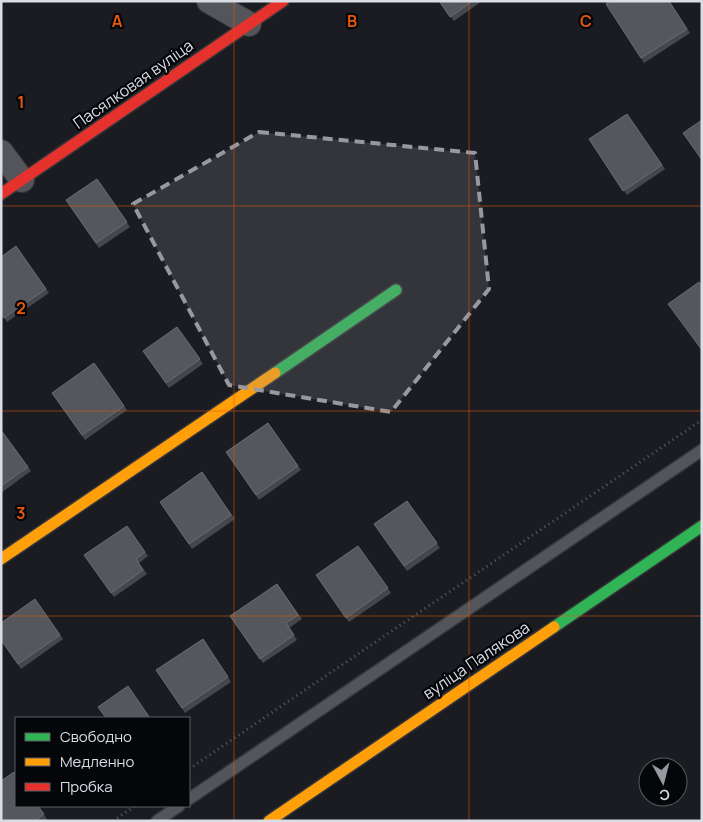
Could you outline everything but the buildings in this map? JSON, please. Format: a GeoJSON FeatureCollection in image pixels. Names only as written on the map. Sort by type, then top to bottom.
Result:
{"type":"FeatureCollection","features":[{"type":"Feature","properties":{"kind":"street"},"geometry":{"type":"LineString","coordinates":[[209,1],[249,24]]}},
{"type":"Feature","properties":{"kind":"street","name":"Пасялковая вуліца"},"geometry":{"type":"LineString","coordinates":[[1,194],[283,1]]}},
{"type":"Feature","properties":{"kind":"street"},"geometry":{"type":"LineString","coordinates":[[1,152],[22,180]]}},
{"type":"Feature","properties":{"kind":"street"},"geometry":{"type":"LineString","coordinates":[[1,559],[396,290]]}},
{"type":"Feature","properties":{"kind":"street","name":"вуліца Палякова"},"geometry":{"type":"LineString","coordinates":[[269,821],[702,526]]}},
{"type":"Feature","properties":{"kind":"lane"},"geometry":{"type":"LineString","coordinates":[[190,798],[702,450]]}},
{"type":"Feature","properties":{"kind":"lane"},"geometry":{"type":"LineString","coordinates":[[157,821],[178,807]]}},
{"type":"Feature","properties":{"kind":"path"},"geometry":{"type":"LineString","coordinates":[[190,769],[702,420]]}},
{"type":"Feature","properties":{"kind":"path"},"geometry":{"type":"LineString","coordinates":[[113,821],[134,807]]}},
{"type":"Feature","properties":{"kind":"highlighted area"},"geometry":{"type":"Polygon","coordinates":[[[259,132],[475,153],[489,289],[391,412],[229,385],[133,204],[259,132]]]}},
{"type":"Feature","properties":{"kind":"traffic: fast"},"geometry":{"type":"LineString","coordinates":[[275,373],[396,290]]}},
{"type":"Feature","properties":{"kind":"traffic: fast"},"geometry":{"type":"LineString","coordinates":[[554,627],[702,526]]}},
{"type":"Feature","properties":{"kind":"traffic: slow"},"geometry":{"type":"LineString","coordinates":[[1,559],[275,373]]}},
{"type":"Feature","properties":{"kind":"traffic: slow"},"geometry":{"type":"LineString","coordinates":[[269,821],[554,627]]}},
{"type":"Feature","properties":{"kind":"traffic: jam"},"geometry":{"type":"LineString","coordinates":[[1,194],[283,1]]}}]}
